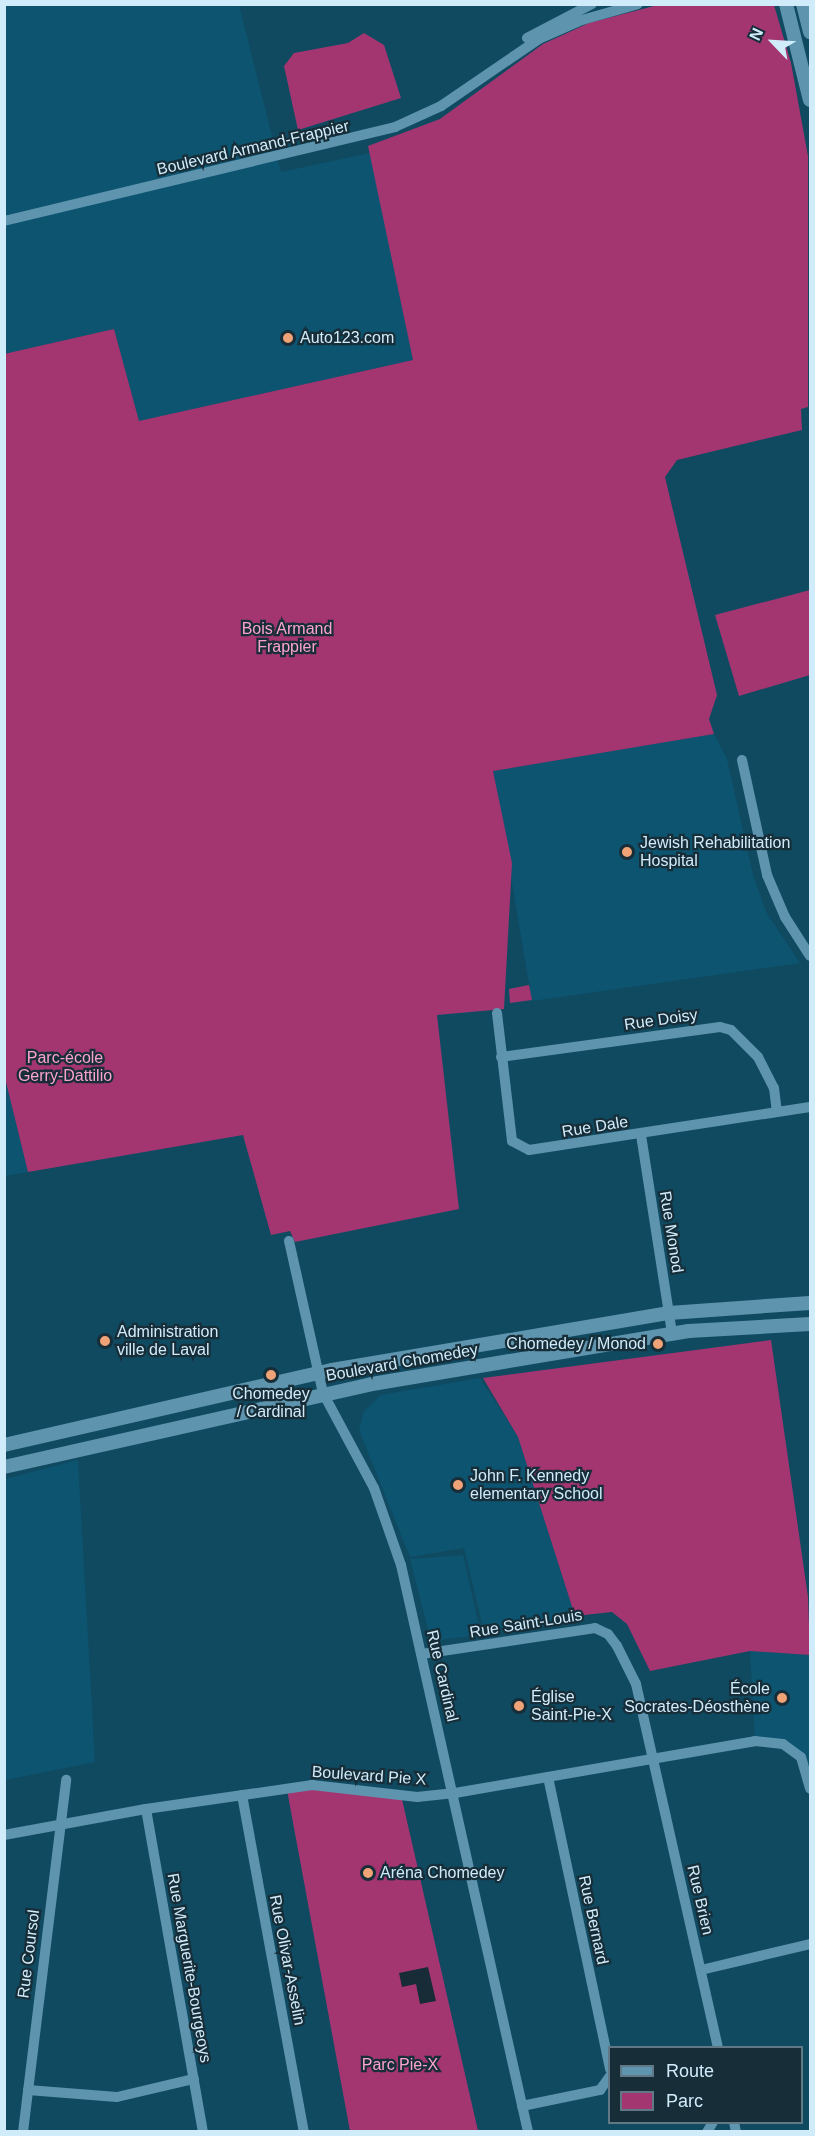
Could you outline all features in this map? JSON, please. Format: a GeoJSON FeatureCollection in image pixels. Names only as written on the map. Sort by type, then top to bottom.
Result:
{"type":"FeatureCollection","features":[{"type":"Feature","properties":{"kind":"street","name":"Boulevard Armand-Frappier"},"geometry":{"type":"LineString","coordinates":[[494,68],[534,33],[592,4]]}},
{"type":"Feature","properties":{"kind":"street","name":"Boulevard Armand-Frappier"},"geometry":{"type":"LineString","coordinates":[[4,220],[395,128],[441,106],[494,68],[561,28],[638,4]]}},
{"type":"Feature","properties":{"kind":"street"},"geometry":{"type":"LineString","coordinates":[[786,4],[810,100]]}},
{"type":"Feature","properties":{"kind":"street"},"geometry":{"type":"LineString","coordinates":[[803,4],[810,32]]}},
{"type":"Feature","properties":{"kind":"street"},"geometry":{"type":"LineString","coordinates":[[742,760],[754,827],[769,882],[785,917],[810,956]]}},
{"type":"Feature","properties":{"kind":"street","name":"Rue Dale"},"geometry":{"type":"LineString","coordinates":[[497,1013],[512,1141],[520,1148],[538,1150],[810,1107]]}},
{"type":"Feature","properties":{"kind":"street","name":"Rue Doisy"},"geometry":{"type":"LineString","coordinates":[[501,1057],[720,1027],[731,1030],[758,1057],[774,1088],[777,1111]]}},
{"type":"Feature","properties":{"kind":"street","name":"Rue Monod"},"geometry":{"type":"LineString","coordinates":[[640,1135],[672,1334]]}},
{"type":"Feature","properties":{"kind":"street","name":"Rue Cardinal"},"geometry":{"type":"LineString","coordinates":[[289,1240],[323,1393],[384,1511],[422,1654],[455,1793],[528,2132]]}},
{"type":"Feature","properties":{"kind":"street","name":"Boulevard Chomedey"},"geometry":{"type":"LineString","coordinates":[[4,1445],[318,1372],[669,1313],[810,1303]]}},
{"type":"Feature","properties":{"kind":"street","name":"Boulevard Chomedey"},"geometry":{"type":"LineString","coordinates":[[4,1467],[323,1393],[672,1334],[810,1324]]}},
{"type":"Feature","properties":{"kind":"street","name":"Rue Saint-Louis"},"geometry":{"type":"LineString","coordinates":[[422,1654],[596,1628],[609,1634],[636,1684],[654,1759]]}},
{"type":"Feature","properties":{"kind":"street","name":"Boulevard Pie X"},"geometry":{"type":"LineString","coordinates":[[4,1835],[146,1809],[312,1785],[417,1797],[455,1793],[717,1746],[771,1741],[801,1757],[810,1789]]}},
{"type":"Feature","properties":{"kind":"street","name":"Rue Brien"},"geometry":{"type":"LineString","coordinates":[[654,1759],[718,2046]]}},
{"type":"Feature","properties":{"kind":"street","name":"Rue Bernard"},"geometry":{"type":"LineString","coordinates":[[548,1777],[608,2064]]}},
{"type":"Feature","properties":{"kind":"street","name":"Rue Coursol"},"geometry":{"type":"LineString","coordinates":[[23,2132],[66,1780]]}},
{"type":"Feature","properties":{"kind":"street","name":"Rue Olivar-Asselin"},"geometry":{"type":"LineString","coordinates":[[242,1795],[304,2132]]}},
{"type":"Feature","properties":{"kind":"street","name":"Rue Marguerite-Bourgeoys"},"geometry":{"type":"LineString","coordinates":[[146,1809],[203,2132]]}},
{"type":"Feature","properties":{"kind":"street"},"geometry":{"type":"LineString","coordinates":[[701,1970],[810,1944]]}},
{"type":"Feature","properties":{"kind":"street"},"geometry":{"type":"LineString","coordinates":[[522,2106],[600,2090],[608,2078]]}},
{"type":"Feature","properties":{"kind":"street"},"geometry":{"type":"LineString","coordinates":[[28,2090],[117,2097],[194,2079]]}},
{"type":"Feature","properties":{"kind":"shaded area"},"geometry":{"type":"Polygon","coordinates":[[[4,5],[239,5],[281,172],[370,153],[413,360],[139,421],[114,329],[5,354],[4,5]]]}},
{"type":"Feature","properties":{"kind":"shaded area","name":"Jewish Rehabilitation Hospital"},"geometry":{"type":"Polygon","coordinates":[[[714,734],[727,759],[753,875],[767,914],[800,963],[532,1001],[493,771],[714,734]]]}},
{"type":"Feature","properties":{"kind":"shaded area"},"geometry":{"type":"Polygon","coordinates":[[[4,1074],[28,1172],[5,1176],[4,1176],[4,1074]]]}},
{"type":"Feature","properties":{"kind":"shaded area","name":"John F. Kennedy elementary School"},"geometry":{"type":"Polygon","coordinates":[[[480,1378],[518,1437],[575,1616],[485,1636],[464,1548],[410,1557],[359,1430],[364,1411],[381,1395],[480,1378]]]}},
{"type":"Feature","properties":{"kind":"shaded area"},"geometry":{"type":"Polygon","coordinates":[[[78,1460],[95,1762],[5,1780],[5,1479],[78,1460]]]}},
{"type":"Feature","properties":{"kind":"shaded area"},"geometry":{"type":"Polygon","coordinates":[[[463,1555],[481,1635],[431,1641],[410,1559],[463,1555]]]}},
{"type":"Feature","properties":{"kind":"shaded area","name":"École Socrates-Déosthène"},"geometry":{"type":"Polygon","coordinates":[[[750,1651],[810,1655],[810,1789],[801,1757],[783,1744],[755,1741],[750,1651]]]}},
{"type":"Feature","properties":{"kind":"shaded area"},"geometry":{"type":"Polygon","coordinates":[[[428,1967],[436,2001],[420,2004],[416,1984],[402,1987],[399,1973],[428,1967]]]}},
{"type":"Feature","properties":{"kind":"green space","name":"Bois Armand Frappier"},"geometry":{"type":"Polygon","coordinates":[[[658,5],[774,5],[791,63],[808,156],[808,407],[801,409],[802,430],[677,460],[665,477],[717,695],[709,719],[714,734],[493,771],[512,863],[504,1009],[437,1015],[459,1209],[295,1242],[290,1231],[271,1235],[243,1135],[28,1172],[4,1074],[4,354],[114,329],[139,421],[413,360],[368,146],[440,119],[543,44],[589,23],[658,5]]]}},
{"type":"Feature","properties":{"kind":"green space"},"geometry":{"type":"Polygon","coordinates":[[[364,33],[384,45],[401,98],[298,130],[284,66],[294,53],[348,43],[364,33]]]}},
{"type":"Feature","properties":{"kind":"green space"},"geometry":{"type":"Polygon","coordinates":[[[810,590],[810,675],[739,696],[715,615],[810,590]]]}},
{"type":"Feature","properties":{"kind":"green space"},"geometry":{"type":"Polygon","coordinates":[[[529,985],[532,1000],[510,1003],[509,989],[529,985]]]}},
{"type":"Feature","properties":{"kind":"green space"},"geometry":{"type":"Polygon","coordinates":[[[771,1340],[808,1597],[810,1655],[750,1651],[650,1671],[627,1624],[612,1612],[575,1616],[518,1437],[483,1378],[771,1340]]]}},
{"type":"Feature","properties":{"kind":"green space","name":"Parc Pie-X"},"geometry":{"type":"Polygon","coordinates":[[[290,1788],[401,1795],[478,2131],[350,2131],[287,1790],[290,1788]]]}},
{"type":"Feature","properties":{"kind":"place","name":"Auto123.com"},"geometry":{"type":"Point","coordinates":[288,338]}},
{"type":"Feature","properties":{"kind":"place","name":"Jewish Rehabilitation Hospital"},"geometry":{"type":"Point","coordinates":[627,852]}},
{"type":"Feature","properties":{"kind":"place","name":"Administration ville de Laval"},"geometry":{"type":"Point","coordinates":[105,1341]}},
{"type":"Feature","properties":{"kind":"place","name":"Chomedey / Monod"},"geometry":{"type":"Point","coordinates":[658,1344]}},
{"type":"Feature","properties":{"kind":"place","name":"Chomedey / Cardinal"},"geometry":{"type":"Point","coordinates":[271,1375]}},
{"type":"Feature","properties":{"kind":"place","name":"John F. Kennedy elementary School"},"geometry":{"type":"Point","coordinates":[458,1485]}},
{"type":"Feature","properties":{"kind":"place","name":"École Socrates-Déosthène"},"geometry":{"type":"Point","coordinates":[782,1698]}},
{"type":"Feature","properties":{"kind":"place","name":"Église Saint-Pie-X"},"geometry":{"type":"Point","coordinates":[519,1706]}},
{"type":"Feature","properties":{"kind":"place","name":"Aréna Chomedey"},"geometry":{"type":"Point","coordinates":[368,1873]}},
{"type":"Feature","properties":{"kind":"park label","name":"Parc-école Gerry-Dattilio"},"geometry":{"type":"Point","coordinates":[65,1067]}}]}
